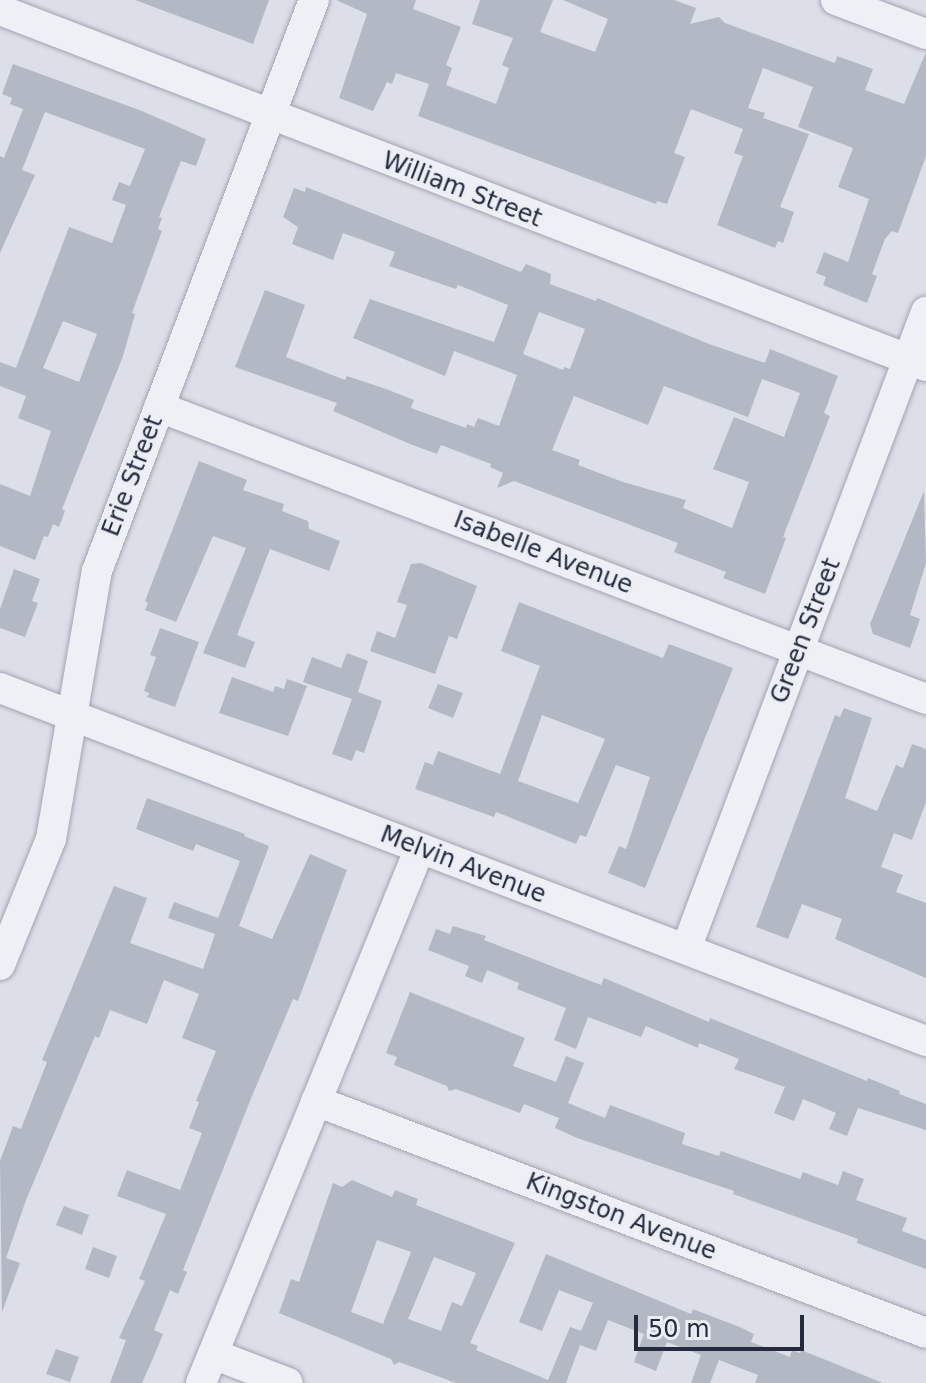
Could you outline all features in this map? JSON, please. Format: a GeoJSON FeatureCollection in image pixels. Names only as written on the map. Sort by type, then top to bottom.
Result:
{"type":"FeatureCollection","features":[{"type":"Feature","properties":{"kind":"street","name":"Erie Street"},"geometry":{"type":"LineString","coordinates":[[0,965],[51,839],[97,571],[314,0]]}},
{"type":"Feature","properties":{"kind":"street"},"geometry":{"type":"LineString","coordinates":[[836,0],[926,34]]}},
{"type":"Feature","properties":{"kind":"street","name":"William Street"},"geometry":{"type":"LineString","coordinates":[[0,10],[269,117],[917,363]]}},
{"type":"Feature","properties":{"kind":"street","name":"Green Street"},"geometry":{"type":"LineString","coordinates":[[686,949],[799,650],[917,363],[926,312]]}},
{"type":"Feature","properties":{"kind":"street","name":"Isabelle Avenue"},"geometry":{"type":"LineString","coordinates":[[159,407],[926,699]]}},
{"type":"Feature","properties":{"kind":"street","name":"Melvin Avenue"},"geometry":{"type":"LineString","coordinates":[[0,688],[926,1041]]}},
{"type":"Feature","properties":{"kind":"street"},"geometry":{"type":"LineString","coordinates":[[201,1383],[420,848]]}},
{"type":"Feature","properties":{"kind":"street","name":"Kingston Avenue"},"geometry":{"type":"LineString","coordinates":[[316,1101],[926,1333]]}},
{"type":"Feature","properties":{"kind":"street"},"geometry":{"type":"LineString","coordinates":[[213,1354],[288,1383]]}},
{"type":"Feature","properties":{"kind":"building"},"geometry":{"type":"Polygon","coordinates":[[[135,0],[269,0],[253,44],[135,0]]]}},
{"type":"Feature","properties":{"kind":"building"},"geometry":{"type":"Polygon","coordinates":[[[336,0],[416,0],[413,9],[461,27],[446,65],[452,68],[446,85],[496,104],[509,68],[502,65],[513,38],[472,24],[480,0],[553,0],[540,32],[595,52],[608,19],[563,0],[674,0],[696,8],[690,24],[719,17],[725,23],[835,63],[837,56],[873,69],[865,90],[904,104],[926,52],[926,156],[898,233],[892,231],[885,239],[872,274],[877,276],[867,303],[823,285],[826,277],[816,273],[824,252],[848,262],[869,199],[838,187],[853,148],[798,127],[813,87],[763,68],[748,108],[765,113],[763,118],[809,134],[780,207],[794,212],[783,243],[778,241],[775,248],[717,225],[743,156],[734,153],[743,129],[691,109],[674,153],[685,157],[667,204],[657,201],[656,204],[418,116],[429,84],[396,73],[392,84],[387,82],[373,111],[339,98],[367,14],[336,0]]]}},
{"type":"Feature","properties":{"kind":"building"},"geometry":{"type":"Polygon","coordinates":[[[13,64],[142,111],[206,139],[196,166],[181,161],[159,217],[162,218],[158,229],[162,231],[132,313],[135,314],[123,356],[62,509],[65,511],[59,527],[53,524],[48,537],[44,536],[35,560],[0,546],[0,484],[30,496],[51,431],[18,418],[26,396],[0,386],[0,362],[16,368],[69,227],[112,243],[126,205],[112,200],[119,182],[130,186],[145,149],[45,112],[22,170],[35,175],[0,253],[0,156],[4,158],[23,109],[10,104],[12,98],[2,94],[13,64]],[[63,321],[43,368],[79,382],[97,334],[63,321]]]}},
{"type":"Feature","properties":{"kind":"building"},"geometry":{"type":"Polygon","coordinates":[[[306,187],[521,272],[526,264],[551,274],[550,284],[596,301],[597,298],[709,344],[765,363],[770,349],[838,376],[824,413],[830,416],[783,537],[786,538],[765,594],[723,578],[726,572],[674,552],[678,543],[514,481],[497,488],[503,473],[490,467],[491,464],[441,445],[437,454],[410,444],[333,411],[337,403],[235,367],[265,290],[305,305],[286,357],[345,380],[347,376],[414,400],[411,408],[466,428],[467,424],[474,427],[478,418],[499,426],[517,375],[454,351],[445,376],[353,338],[370,299],[494,342],[508,305],[458,285],[456,289],[389,266],[395,252],[343,233],[333,260],[292,244],[298,227],[283,217],[294,188],[305,192],[306,187]],[[539,312],[523,354],[563,370],[564,367],[570,369],[585,329],[539,312]],[[762,379],[748,417],[664,386],[648,425],[574,396],[552,450],[580,460],[578,465],[623,482],[686,500],[683,508],[732,528],[749,482],[713,469],[734,417],[784,437],[800,393],[762,379]]]}},
{"type":"Feature","properties":{"kind":"building"},"geometry":{"type":"Polygon","coordinates":[[[199,461],[247,480],[243,490],[284,504],[282,511],[308,521],[309,529],[340,541],[329,571],[270,549],[237,635],[255,642],[245,668],[203,653],[246,548],[213,536],[176,622],[145,610],[148,603],[145,601],[199,461]]]}},
{"type":"Feature","properties":{"kind":"building"},"geometry":{"type":"Polygon","coordinates":[[[924,491],[926,563],[910,615],[920,619],[910,648],[873,634],[870,624],[924,491]]]}},
{"type":"Feature","properties":{"kind":"building"},"geometry":{"type":"Polygon","coordinates":[[[421,563],[477,586],[457,639],[449,636],[435,674],[370,651],[377,631],[395,638],[407,605],[397,602],[411,564],[421,563]]]}},
{"type":"Feature","properties":{"kind":"building"},"geometry":{"type":"Polygon","coordinates":[[[14,569],[40,579],[32,601],[38,603],[25,637],[0,628],[0,609],[14,569]]]}},
{"type":"Feature","properties":{"kind":"building"},"geometry":{"type":"Polygon","coordinates":[[[519,602],[663,658],[669,644],[733,668],[645,888],[608,873],[619,846],[626,849],[650,777],[616,765],[586,837],[580,835],[576,844],[496,812],[494,817],[415,789],[425,762],[433,765],[438,751],[500,774],[540,666],[501,651],[519,602]],[[542,715],[518,781],[578,803],[605,739],[542,715]]]}},
{"type":"Feature","properties":{"kind":"building"},"geometry":{"type":"Polygon","coordinates":[[[160,628],[199,642],[175,707],[147,697],[149,693],[144,691],[156,657],[150,655],[160,628]]]}},
{"type":"Feature","properties":{"kind":"building"},"geometry":{"type":"Polygon","coordinates":[[[347,653],[368,661],[358,692],[382,701],[364,753],[356,750],[352,761],[332,754],[352,699],[303,682],[312,657],[341,668],[347,653]]]}},
{"type":"Feature","properties":{"kind":"building"},"geometry":{"type":"Polygon","coordinates":[[[232,677],[273,692],[275,686],[284,689],[287,679],[307,686],[288,736],[219,713],[232,677]]]}},
{"type":"Feature","properties":{"kind":"building"},"geometry":{"type":"Polygon","coordinates":[[[438,684],[463,693],[453,718],[428,708],[438,684]]]}},
{"type":"Feature","properties":{"kind":"building"},"geometry":{"type":"Polygon","coordinates":[[[844,708],[872,718],[845,798],[877,811],[896,765],[903,768],[912,744],[926,749],[926,802],[912,840],[894,833],[881,867],[903,875],[896,892],[926,903],[926,978],[835,939],[842,919],[802,904],[788,939],[756,927],[835,715],[840,717],[844,708]]]}},
{"type":"Feature","properties":{"kind":"building"},"geometry":{"type":"Polygon","coordinates":[[[147,798],[269,846],[239,926],[272,939],[310,854],[347,870],[298,1001],[293,999],[252,1096],[183,1270],[187,1272],[178,1294],[170,1290],[154,1330],[163,1334],[142,1383],[110,1383],[126,1340],[119,1338],[145,1281],[139,1279],[166,1214],[117,1196],[127,1170],[180,1190],[202,1133],[189,1128],[216,1051],[182,1038],[199,994],[164,980],[147,1024],[110,1010],[99,1038],[95,1036],[26,1200],[6,1258],[20,1263],[2,1312],[0,1161],[13,1126],[21,1129],[47,1062],[42,1060],[114,886],[147,898],[130,943],[203,969],[215,934],[168,918],[174,902],[218,918],[240,861],[196,844],[193,851],[136,829],[147,798]]]}},
{"type":"Feature","properties":{"kind":"building"},"geometry":{"type":"Polygon","coordinates":[[[453,926],[486,936],[484,940],[601,985],[604,978],[709,1022],[710,1018],[867,1081],[868,1078],[900,1091],[899,1094],[926,1104],[926,1130],[858,1108],[847,1136],[829,1129],[836,1113],[803,1099],[794,1121],[774,1113],[785,1087],[734,1069],[739,1059],[699,1043],[698,1048],[646,1026],[641,1037],[588,1017],[576,1049],[554,1040],[566,1008],[517,989],[519,983],[487,970],[482,983],[465,976],[469,966],[428,950],[436,929],[450,934],[453,926]]]}},
{"type":"Feature","properties":{"kind":"building"},"geometry":{"type":"Polygon","coordinates":[[[410,992],[525,1038],[513,1066],[556,1082],[566,1056],[584,1063],[568,1103],[605,1118],[610,1105],[685,1133],[682,1144],[719,1156],[721,1151],[800,1179],[803,1172],[838,1185],[843,1171],[864,1179],[856,1200],[907,1218],[902,1231],[926,1240],[926,1269],[857,1243],[858,1239],[733,1194],[734,1191],[577,1138],[555,1128],[559,1118],[524,1104],[520,1113],[456,1089],[449,1091],[447,1086],[394,1065],[397,1057],[386,1053],[410,992]]]}},
{"type":"Feature","properties":{"kind":"building"},"geometry":{"type":"Polygon","coordinates":[[[352,1180],[392,1197],[395,1190],[418,1199],[416,1205],[515,1243],[470,1343],[478,1346],[476,1350],[548,1380],[570,1327],[581,1331],[593,1303],[559,1290],[542,1331],[519,1322],[546,1254],[691,1314],[693,1309],[742,1328],[754,1334],[751,1342],[790,1357],[792,1350],[800,1353],[801,1350],[883,1383],[755,1383],[758,1375],[719,1360],[710,1383],[691,1383],[701,1355],[667,1342],[656,1371],[634,1362],[644,1334],[608,1320],[596,1351],[580,1345],[566,1383],[456,1383],[399,1362],[394,1365],[391,1359],[279,1313],[291,1279],[299,1282],[333,1183],[342,1187],[352,1180]],[[377,1240],[351,1312],[383,1324],[411,1252],[377,1240]],[[434,1257],[408,1319],[441,1331],[452,1302],[462,1306],[476,1273],[434,1257]]]}},
{"type":"Feature","properties":{"kind":"building"},"geometry":{"type":"Polygon","coordinates":[[[64,1206],[89,1215],[82,1235],[56,1225],[64,1206]]]}},
{"type":"Feature","properties":{"kind":"building"},"geometry":{"type":"Polygon","coordinates":[[[93,1247],[117,1256],[109,1278],[85,1269],[93,1247]]]}},
{"type":"Feature","properties":{"kind":"building"},"geometry":{"type":"Polygon","coordinates":[[[56,1349],[79,1357],[70,1382],[46,1374],[56,1349]]]}}]}
